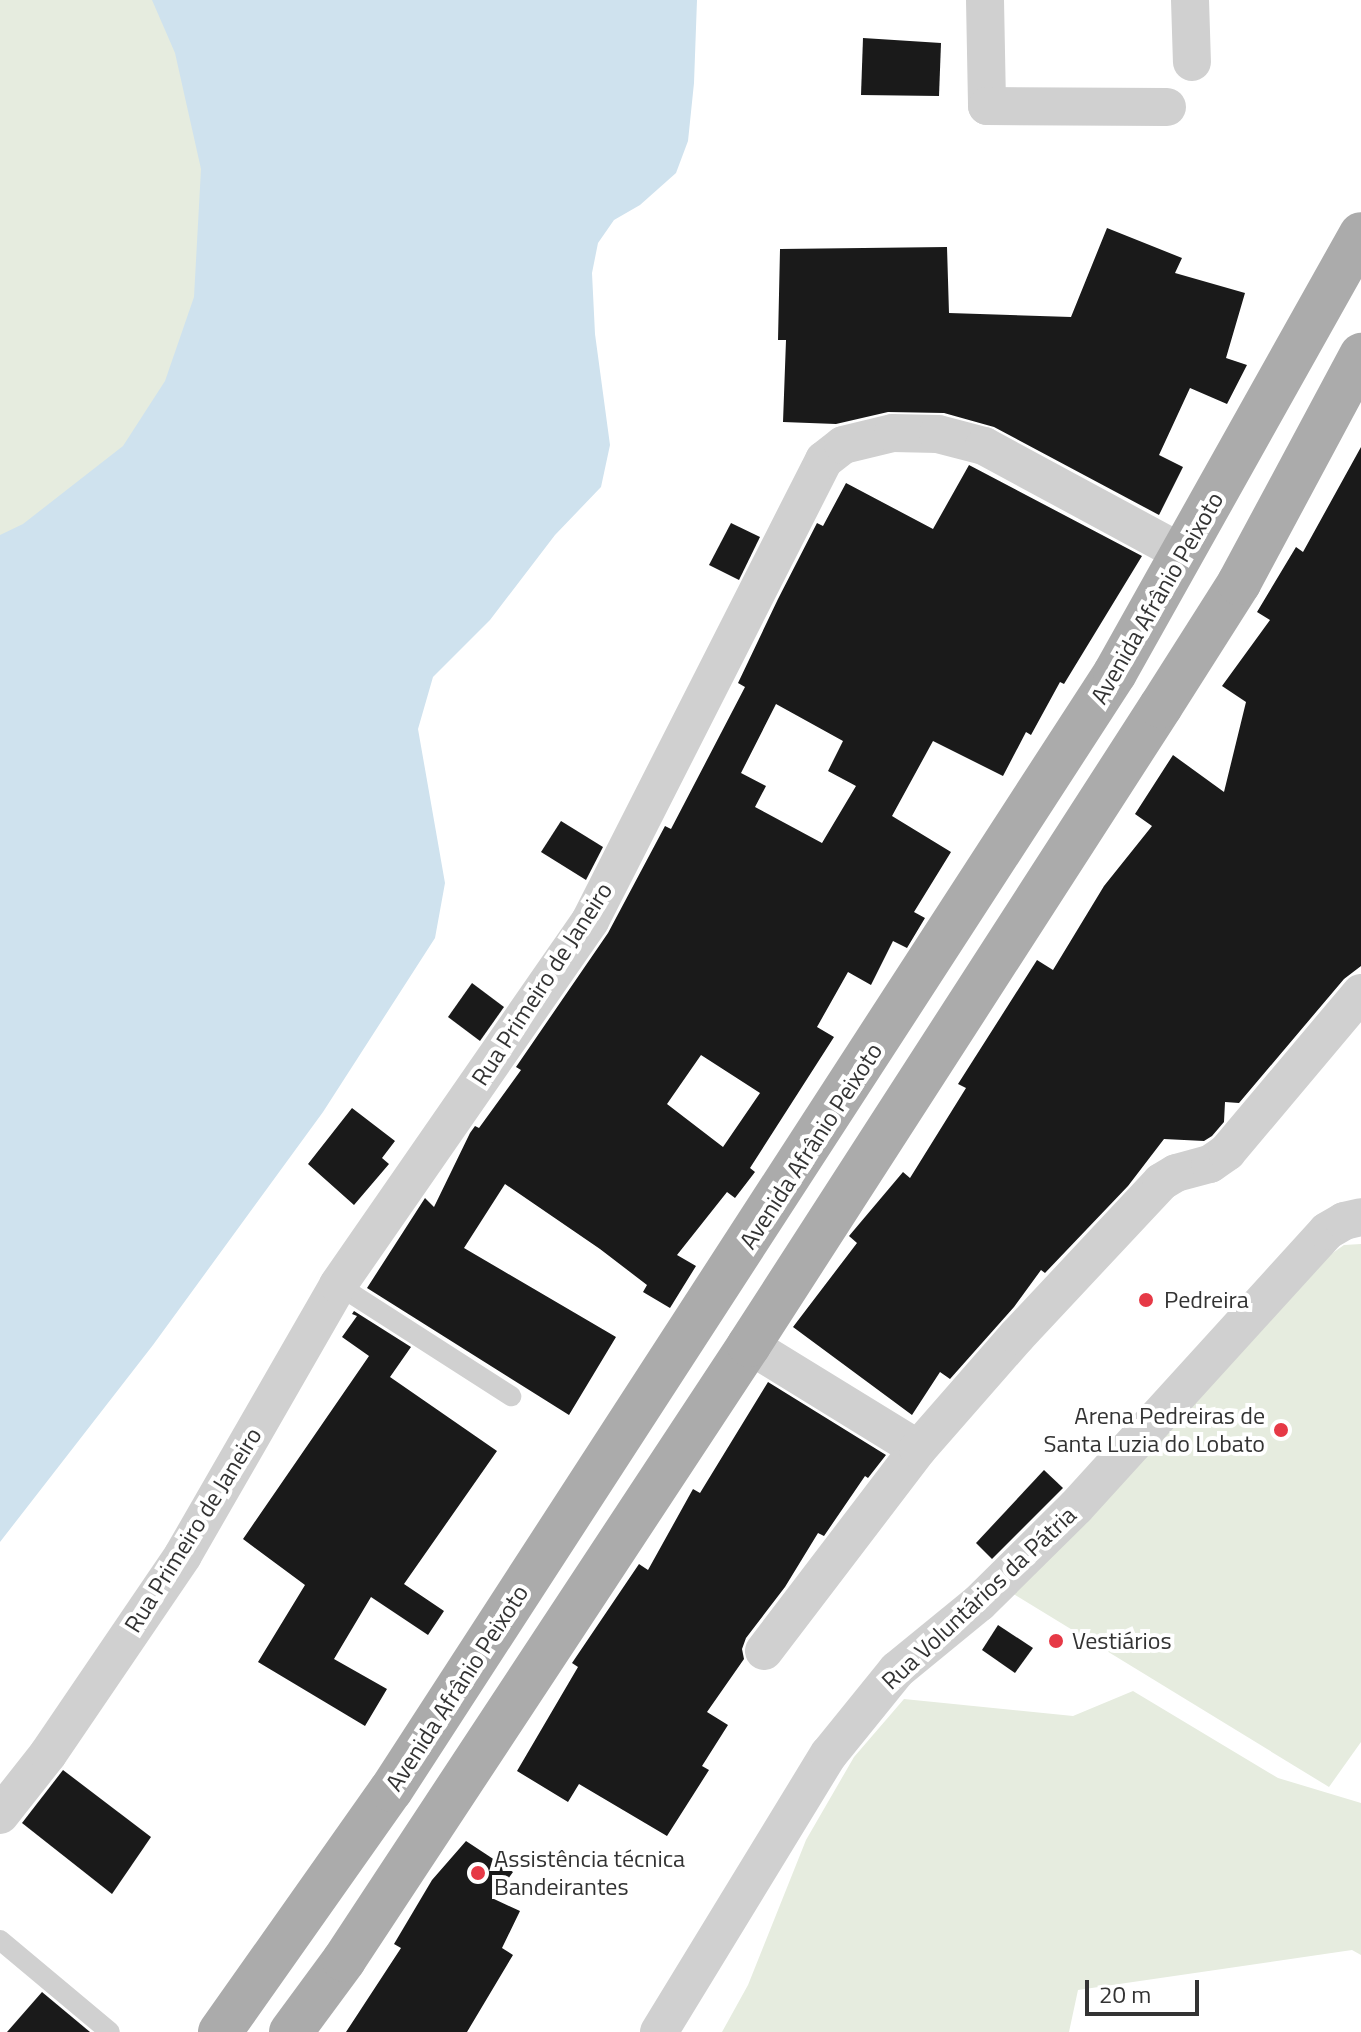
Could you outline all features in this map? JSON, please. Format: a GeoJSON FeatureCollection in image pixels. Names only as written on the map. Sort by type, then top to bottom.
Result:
{"type":"FeatureCollection","features":[{"type":"Feature","properties":{"kind":"main road","name":"Avenida Afrânio Peixoto"},"geometry":{"type":"LineString","coordinates":[[220,2032],[391,1790],[610,1457],[1115,673],[1361,234]]}},
{"type":"Feature","properties":{"kind":"main road"},"geometry":{"type":"LineString","coordinates":[[291,2032],[344,1960],[749,1345],[1239,583],[1361,355]]}},
{"type":"Feature","properties":{"kind":"street"},"geometry":{"type":"LineString","coordinates":[[985,0],[987,106],[1167,107]]}},
{"type":"Feature","properties":{"kind":"street"},"geometry":{"type":"LineString","coordinates":[[1190,0],[1192,62]]}},
{"type":"Feature","properties":{"kind":"street","name":"Rua Primeiro de Janeiro"},"geometry":{"type":"LineString","coordinates":[[0,1815],[48,1754],[183,1555],[338,1285],[590,921],[824,460],[843,445],[893,433],[938,434],[984,446],[1184,554]]}},
{"type":"Feature","properties":{"kind":"street"},"geometry":{"type":"LineString","coordinates":[[764,1651],[918,1449],[1017,1336],[1161,1182],[1176,1173],[1210,1164],[1227,1152],[1361,993]]}},
{"type":"Feature","properties":{"kind":"street","name":"Rua Voluntários da Pátria"},"geometry":{"type":"LineString","coordinates":[[659,2032],[829,1754],[897,1670],[979,1603],[1076,1507],[1327,1231],[1344,1221],[1361,1217]]}},
{"type":"Feature","properties":{"kind":"street"},"geometry":{"type":"LineString","coordinates":[[749,1345],[918,1449]]}},
{"type":"Feature","properties":{"kind":"lane"},"geometry":{"type":"LineString","coordinates":[[338,1285],[511,1396]]}},
{"type":"Feature","properties":{"kind":"lane"},"geometry":{"type":"LineString","coordinates":[[0,1940],[110,2032]]}},
{"type":"Feature","properties":{"kind":"shaded area"},"geometry":{"type":"Polygon","coordinates":[[[0,0],[241,0],[303,207],[0,655],[0,0]]]}},
{"type":"Feature","properties":{"kind":"shaded area","name":"Arena Pedreiras de Santa Luzia do Lobato"},"geometry":{"type":"Polygon","coordinates":[[[1361,1244],[1361,1742],[1329,1787],[1012,1593],[1327,1257],[1344,1245],[1361,1244]]]}},
{"type":"Feature","properties":{"kind":"shaded area"},"geometry":{"type":"Polygon","coordinates":[[[1133,1691],[1278,1778],[1361,1803],[1361,1955],[1352,1950],[1078,1990],[1069,2032],[722,2032],[748,1985],[806,1840],[854,1757],[904,1699],[1073,1716],[1133,1691]]]}},
{"type":"Feature","properties":{"kind":"water"},"geometry":{"type":"Polygon","coordinates":[[[152,0],[697,0],[694,83],[688,141],[676,173],[640,205],[614,220],[598,243],[592,273],[595,334],[610,445],[601,487],[555,535],[490,620],[433,677],[418,729],[445,883],[435,938],[323,1112],[153,1345],[0,1542],[0,535],[23,524],[123,446],[165,381],[194,297],[201,169],[175,53],[152,0]]]}},
{"type":"Feature","properties":{"kind":"building"},"geometry":{"type":"Polygon","coordinates":[[[863,38],[941,43],[939,96],[861,95],[863,38]]]}},
{"type":"Feature","properties":{"kind":"building"},"geometry":{"type":"Polygon","coordinates":[[[1107,228],[1182,258],[1175,273],[1245,293],[1226,358],[1247,365],[1227,404],[1190,388],[1159,455],[1183,467],[1159,515],[994,427],[944,413],[888,412],[836,424],[783,422],[786,340],[778,340],[780,249],[947,247],[949,313],[1071,317],[1107,228]]]}},
{"type":"Feature","properties":{"kind":"building"},"geometry":{"type":"Polygon","coordinates":[[[1361,447],[1361,966],[1344,979],[1239,1103],[1225,1102],[1224,1122],[1212,1136],[1204,1141],[1164,1139],[1128,1186],[1045,1273],[1041,1270],[1014,1307],[950,1379],[940,1372],[912,1415],[793,1327],[857,1243],[849,1236],[903,1172],[910,1178],[966,1088],[958,1084],[1037,960],[1053,970],[1104,886],[1152,826],[1135,814],[1173,755],[1224,792],[1246,702],[1222,686],[1270,620],[1257,612],[1296,547],[1303,552],[1361,447]]]}},
{"type":"Feature","properties":{"kind":"building"},"geometry":{"type":"Polygon","coordinates":[[[969,465],[1142,556],[1064,684],[1060,682],[1031,735],[1026,732],[1003,776],[933,741],[892,816],[951,852],[914,912],[925,918],[907,948],[893,941],[871,985],[848,972],[817,1027],[834,1037],[750,1168],[755,1172],[735,1198],[727,1192],[677,1255],[696,1266],[670,1308],[643,1292],[647,1285],[600,1249],[505,1184],[464,1248],[616,1337],[569,1415],[367,1288],[425,1198],[434,1207],[470,1133],[475,1126],[479,1128],[521,1070],[516,1067],[608,933],[665,826],[671,829],[745,687],[738,683],[778,599],[817,523],[823,526],[846,483],[933,529],[969,465]],[[776,704],[741,773],[766,786],[755,807],[822,843],[856,786],[828,771],[843,741],[776,704]],[[701,1055],[667,1104],[723,1147],[760,1093],[701,1055]]]}},
{"type":"Feature","properties":{"kind":"building"},"geometry":{"type":"Polygon","coordinates":[[[731,523],[760,537],[739,580],[709,565],[731,523]]]}},
{"type":"Feature","properties":{"kind":"building"},"geometry":{"type":"Polygon","coordinates":[[[561,821],[603,847],[586,880],[541,852],[561,821]]]}},
{"type":"Feature","properties":{"kind":"building"},"geometry":{"type":"Polygon","coordinates":[[[472,983],[504,1007],[480,1041],[448,1017],[472,983]]]}},
{"type":"Feature","properties":{"kind":"building"},"geometry":{"type":"Polygon","coordinates":[[[352,1108],[395,1141],[382,1158],[389,1164],[354,1205],[308,1164],[352,1108]]]}},
{"type":"Feature","properties":{"kind":"building"},"geometry":{"type":"Polygon","coordinates":[[[354,1311],[411,1347],[390,1377],[497,1451],[404,1584],[444,1611],[428,1635],[371,1597],[334,1659],[387,1689],[365,1726],[258,1662],[305,1585],[243,1539],[369,1356],[342,1337],[357,1316],[352,1314],[354,1311]]]}},
{"type":"Feature","properties":{"kind":"building"},"geometry":{"type":"Polygon","coordinates":[[[768,1382],[886,1455],[868,1478],[865,1476],[824,1536],[818,1533],[785,1587],[746,1638],[742,1649],[744,1659],[707,1712],[728,1725],[702,1766],[709,1770],[667,1836],[579,1784],[568,1802],[517,1771],[578,1667],[572,1663],[639,1564],[648,1570],[693,1489],[700,1493],[768,1382]]]}},
{"type":"Feature","properties":{"kind":"building"},"geometry":{"type":"Polygon","coordinates":[[[1044,1470],[1063,1488],[992,1559],[976,1543],[1044,1470]]]}},
{"type":"Feature","properties":{"kind":"building"},"geometry":{"type":"Polygon","coordinates":[[[998,1625],[1033,1648],[1015,1673],[982,1650],[998,1625]]]}},
{"type":"Feature","properties":{"kind":"building"},"geometry":{"type":"Polygon","coordinates":[[[63,1770],[151,1837],[112,1894],[22,1823],[63,1770]]]}},
{"type":"Feature","properties":{"kind":"building"},"geometry":{"type":"Polygon","coordinates":[[[466,1841],[513,1872],[494,1899],[520,1911],[502,1948],[513,1955],[467,2032],[346,2032],[401,1948],[394,1944],[432,1880],[466,1841]]]}},
{"type":"Feature","properties":{"kind":"building"},"geometry":{"type":"Polygon","coordinates":[[[42,1992],[90,2032],[7,2032],[42,1992]]]}},
{"type":"Feature","properties":{"kind":"place","name":"Pedreira"},"geometry":{"type":"Point","coordinates":[1146,1300]}},
{"type":"Feature","properties":{"kind":"place","name":"Arena Pedreiras de Santa Luzia do Lobato"},"geometry":{"type":"Point","coordinates":[1281,1430]}},
{"type":"Feature","properties":{"kind":"place","name":"Vestiários"},"geometry":{"type":"Point","coordinates":[1056,1641]}},
{"type":"Feature","properties":{"kind":"place","name":"Assistência técnica Bandeirantes"},"geometry":{"type":"Point","coordinates":[478,1873]}}]}
